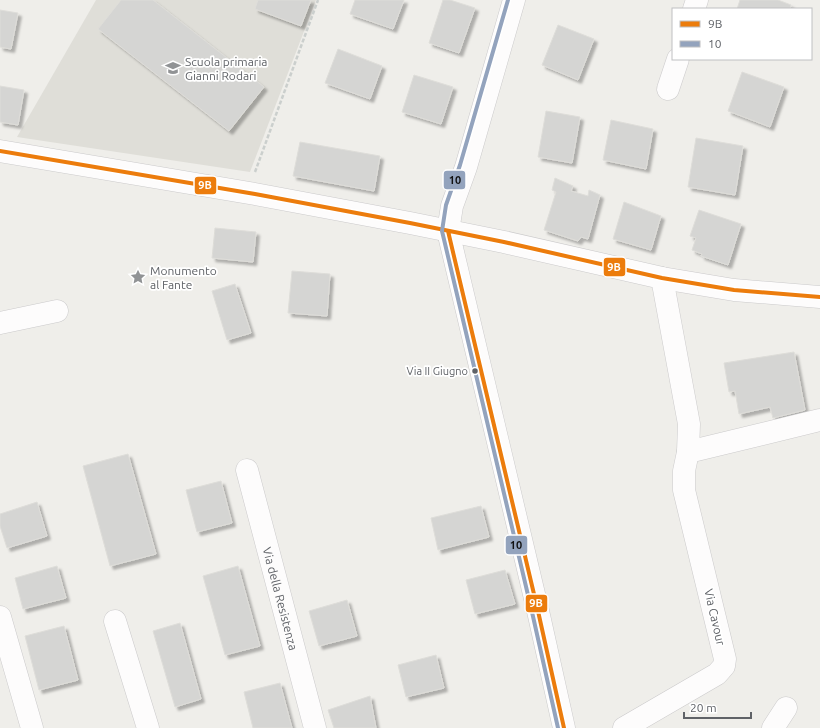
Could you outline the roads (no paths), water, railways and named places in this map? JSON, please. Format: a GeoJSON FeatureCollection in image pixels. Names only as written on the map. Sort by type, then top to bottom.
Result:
{"type":"FeatureCollection","features":[{"type":"Feature","properties":{"kind":"street"},"geometry":{"type":"LineString","coordinates":[[514,0],[466,167],[452,206],[448,231],[538,610],[564,728]]}},
{"type":"Feature","properties":{"kind":"street"},"geometry":{"type":"LineString","coordinates":[[668,89],[678,60]]}},
{"type":"Feature","properties":{"kind":"street"},"geometry":{"type":"LineString","coordinates":[[0,151],[248,193],[448,231],[584,259],[662,278],[734,290],[820,297]]}},
{"type":"Feature","properties":{"kind":"street","name":"Via Cavour"},"geometry":{"type":"LineString","coordinates":[[624,728],[717,674],[724,666],[725,659],[684,490],[684,470],[688,452],[689,424],[685,393],[662,278]]}},
{"type":"Feature","properties":{"kind":"street"},"geometry":{"type":"LineString","coordinates":[[0,324],[56,311]]}},
{"type":"Feature","properties":{"kind":"street"},"geometry":{"type":"LineString","coordinates":[[688,452],[820,420]]}},
{"type":"Feature","properties":{"kind":"street","name":"Via della Resistenza"},"geometry":{"type":"LineString","coordinates":[[247,470],[315,728]]}},
{"type":"Feature","properties":{"kind":"street"},"geometry":{"type":"LineString","coordinates":[[0,617],[32,728]]}},
{"type":"Feature","properties":{"kind":"street"},"geometry":{"type":"LineString","coordinates":[[115,621],[148,728]]}},
{"type":"Feature","properties":{"kind":"street"},"geometry":{"type":"LineString","coordinates":[[773,728],[786,708]]}},
{"type":"Feature","properties":{"kind":"place","name":"Scuola primaria Gianni Rodari"},"geometry":{"type":"Point","coordinates":[173,68]}},
{"type":"Feature","properties":{"kind":"place","name":"Monumento al Fante"},"geometry":{"type":"Point","coordinates":[138,277]}},
{"type":"Feature","properties":{"kind":"place","name":"Via II Giugno"},"geometry":{"type":"Point","coordinates":[475,371]}}]}
